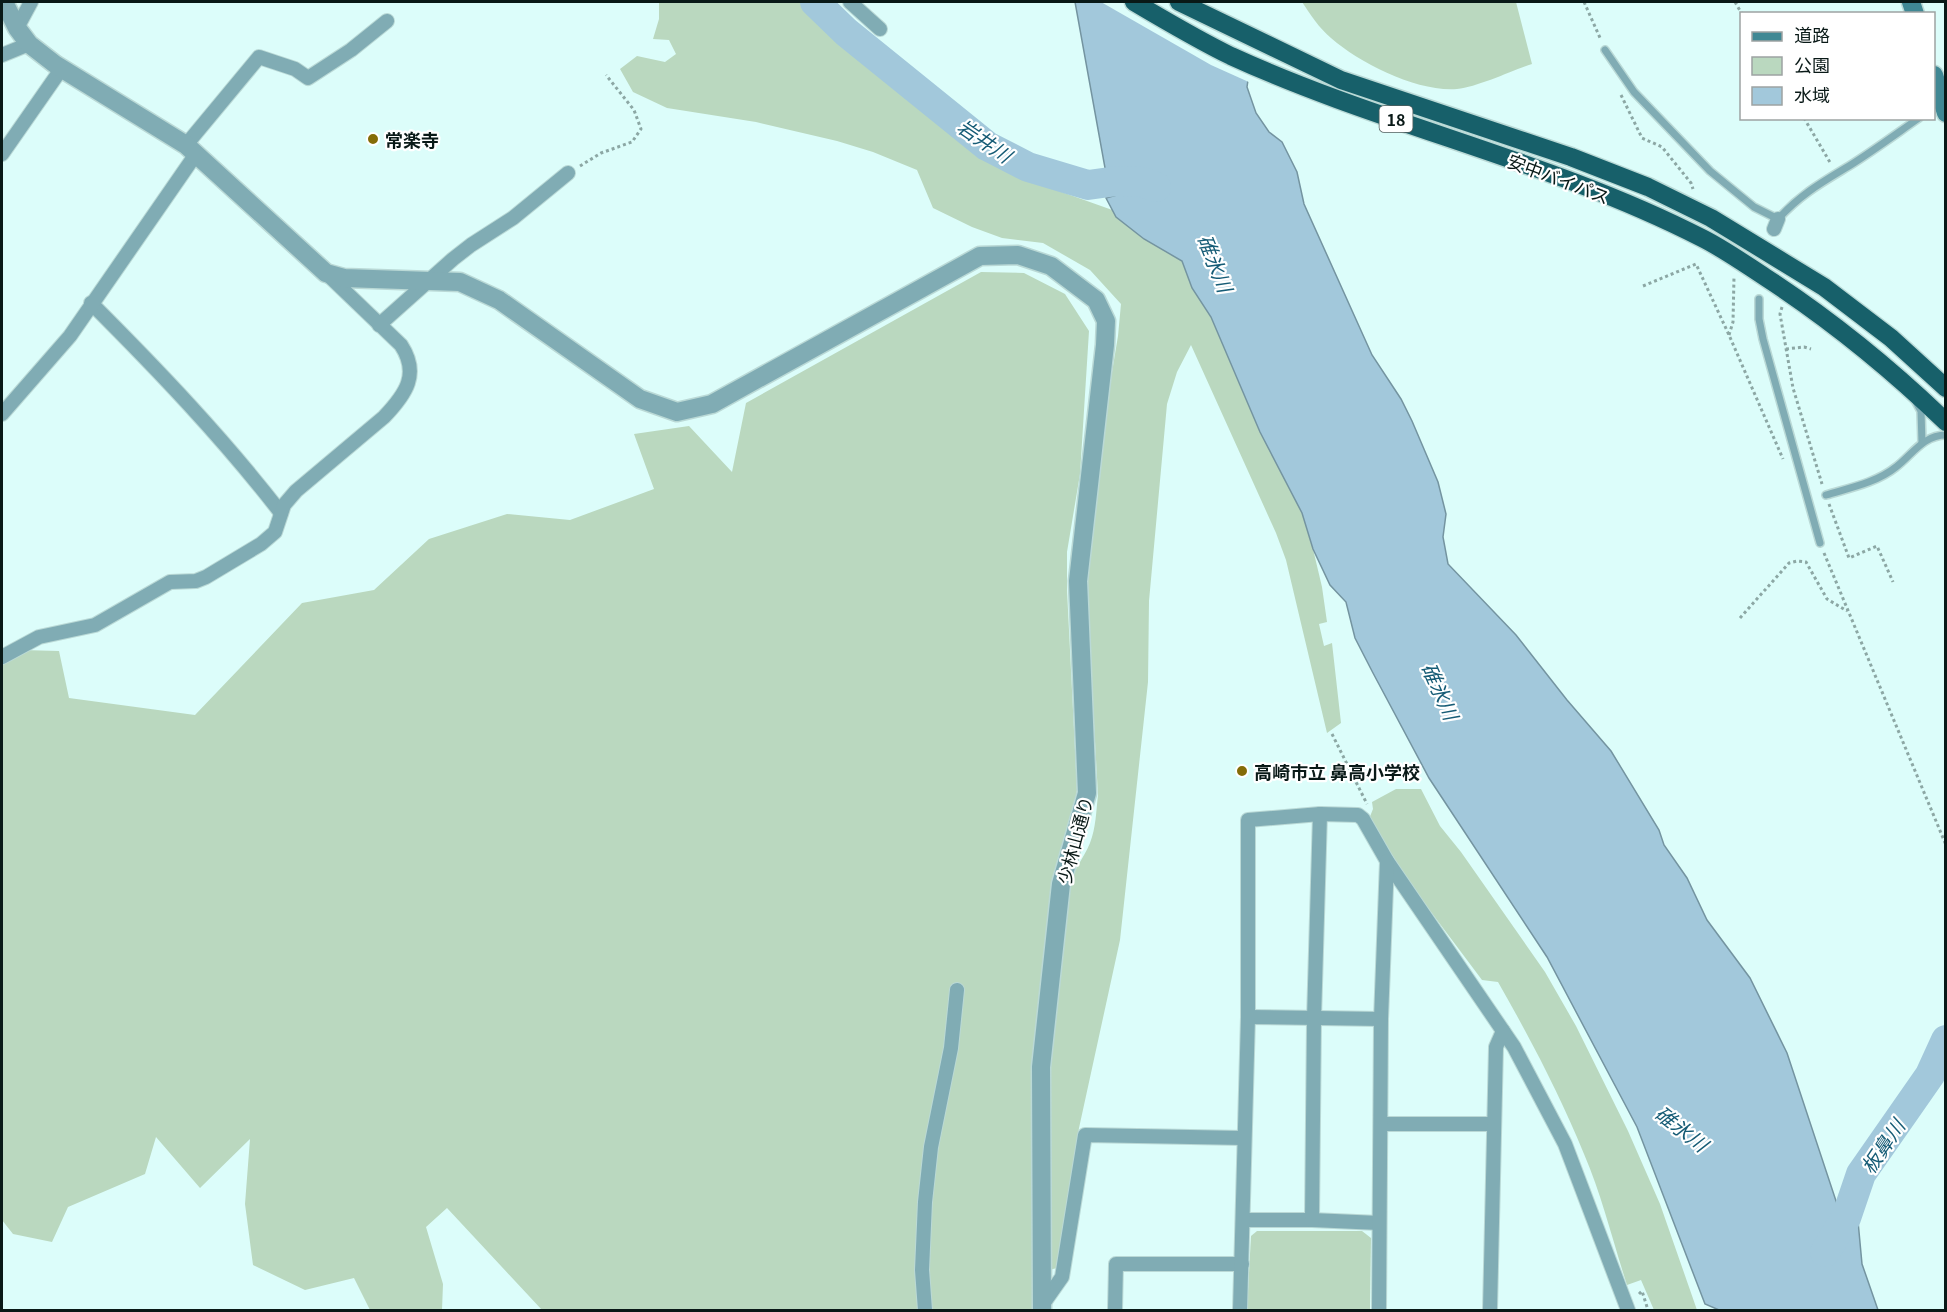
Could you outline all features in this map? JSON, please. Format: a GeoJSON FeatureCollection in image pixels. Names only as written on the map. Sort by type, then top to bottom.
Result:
{"type":"FeatureCollection","features":[{"type":"Feature","properties":{"kind":"highway","name":"安中バイパス"},"geometry":{"type":"LineString","coordinates":[[1134,2],[1231,56],[1335,97],[1582,186],[1665,220],[1704,239],[1814,309],[1870,352],[1946,422]]}},
{"type":"Feature","properties":{"kind":"highway","name":"安中バイパス"},"geometry":{"type":"LineString","coordinates":[[1179,2],[1341,80],[1571,158],[1648,187],[1711,218],[1824,287],[1891,338],[1946,388]]}},
{"type":"Feature","properties":{"kind":"main road"},"geometry":{"type":"LineString","coordinates":[[1935,80],[1940,108]]}},
{"type":"Feature","properties":{"kind":"street"},"geometry":{"type":"LineString","coordinates":[[2,657],[39,637],[95,626],[170,582],[196,581],[206,577],[261,544],[274,532],[284,505],[296,491],[398,403],[410,380],[411,364],[401,345],[191,149],[62,68],[29,44],[17,28],[4,2]]}},
{"type":"Feature","properties":{"kind":"street"},"geometry":{"type":"LineString","coordinates":[[17,28],[32,2]]}},
{"type":"Feature","properties":{"kind":"street"},"geometry":{"type":"LineString","coordinates":[[850,2],[880,29]]}},
{"type":"Feature","properties":{"kind":"street"},"geometry":{"type":"LineString","coordinates":[[2,414],[70,336],[191,149],[259,57],[295,69],[308,78],[351,50],[387,21]]}},
{"type":"Feature","properties":{"kind":"street"},"geometry":{"type":"LineString","coordinates":[[2,55],[29,44]]}},
{"type":"Feature","properties":{"kind":"street"},"geometry":{"type":"LineString","coordinates":[[2,154],[62,68]]}},
{"type":"Feature","properties":{"kind":"street"},"geometry":{"type":"LineString","coordinates":[[379,325],[471,245],[513,218],[568,173]]}},
{"type":"Feature","properties":{"kind":"street","name":"少林山通り"},"geometry":{"type":"LineString","coordinates":[[429,281],[460,282],[499,300],[640,399],[677,412],[712,404],[980,255],[1018,255],[1051,266],[1096,300],[1106,321],[1105,345],[1078,581],[1087,793],[1061,884],[1041,1067],[1042,1307]]}},
{"type":"Feature","properties":{"kind":"street"},"geometry":{"type":"LineString","coordinates":[[326,273],[344,278],[429,281]]}},
{"type":"Feature","properties":{"kind":"street"},"geometry":{"type":"LineString","coordinates":[[91,303],[169,381],[242,462],[281,513]]}},
{"type":"Feature","properties":{"kind":"street"},"geometry":{"type":"LineString","coordinates":[[1312,1220],[1314,1019],[1320,814]]}},
{"type":"Feature","properties":{"kind":"street"},"geometry":{"type":"LineString","coordinates":[[1240,1311],[1248,1017],[1248,820],[1320,814],[1358,815],[1364,819],[1388,861],[1514,1047],[1565,1144],[1624,1310]]}},
{"type":"Feature","properties":{"kind":"street"},"geometry":{"type":"LineString","coordinates":[[1379,1311],[1378,1223],[1382,1124],[1382,1019],[1388,861]]}},
{"type":"Feature","properties":{"kind":"street"},"geometry":{"type":"LineString","coordinates":[[925,1311],[922,1270],[925,1202],[932,1147],[951,1048],[957,990]]}},
{"type":"Feature","properties":{"kind":"street"},"geometry":{"type":"LineString","coordinates":[[1248,1017],[1382,1019]]}},
{"type":"Feature","properties":{"kind":"street"},"geometry":{"type":"LineString","coordinates":[[1490,1311],[1496,1047],[1503,1031]]}},
{"type":"Feature","properties":{"kind":"street"},"geometry":{"type":"LineString","coordinates":[[1382,1124],[1493,1124]]}},
{"type":"Feature","properties":{"kind":"street"},"geometry":{"type":"LineString","coordinates":[[1042,1307],[1062,1277],[1085,1135],[1243,1138]]}},
{"type":"Feature","properties":{"kind":"street"},"geometry":{"type":"LineString","coordinates":[[1244,1220],[1378,1223]]}},
{"type":"Feature","properties":{"kind":"street"},"geometry":{"type":"LineString","coordinates":[[1115,1311],[1116,1264],[1242,1264]]}},
{"type":"Feature","properties":{"kind":"lane"},"geometry":{"type":"LineString","coordinates":[[1605,50],[1640,99],[1710,171],[1776,224],[1793,203],[1820,182],[1916,120]]}},
{"type":"Feature","properties":{"kind":"lane"},"geometry":{"type":"LineString","coordinates":[[1759,299],[1759,320],[1763,339],[1820,543]]}},
{"type":"Feature","properties":{"kind":"lane"},"geometry":{"type":"LineString","coordinates":[[1910,388],[1921,411],[1922,443]]}},
{"type":"Feature","properties":{"kind":"lane"},"geometry":{"type":"LineString","coordinates":[[1826,495],[1878,478],[1896,467],[1922,443],[1938,435],[1946,435]]}},
{"type":"Feature","properties":{"kind":"path"},"geometry":{"type":"LineString","coordinates":[[1584,2],[1605,50]]}},
{"type":"Feature","properties":{"kind":"path"},"geometry":{"type":"LineString","coordinates":[[1614,65],[1614,78],[1629,115],[1642,138],[1662,147],[1691,183]]}},
{"type":"Feature","properties":{"kind":"path"},"geometry":{"type":"LineString","coordinates":[[568,173],[601,153],[632,142],[640,129],[634,110],[606,75]]}},
{"type":"Feature","properties":{"kind":"path"},"geometry":{"type":"LineString","coordinates":[[1805,120],[1836,173]]}},
{"type":"Feature","properties":{"kind":"path"},"geometry":{"type":"LineString","coordinates":[[1643,286],[1696,264],[1730,335],[1784,460]]}},
{"type":"Feature","properties":{"kind":"path"},"geometry":{"type":"LineString","coordinates":[[1730,335],[1733,322],[1734,275]]}},
{"type":"Feature","properties":{"kind":"path"},"geometry":{"type":"LineString","coordinates":[[1782,306],[1780,314],[1786,350],[1803,426],[1850,558],[1877,546],[1893,582]]}},
{"type":"Feature","properties":{"kind":"path"},"geometry":{"type":"LineString","coordinates":[[1786,350],[1804,347],[1811,350]]}},
{"type":"Feature","properties":{"kind":"path"},"geometry":{"type":"LineString","coordinates":[[1820,543],[1946,845]]}},
{"type":"Feature","properties":{"kind":"path"},"geometry":{"type":"LineString","coordinates":[[1740,618],[1790,562],[1797,561],[1806,562],[1827,599],[1849,612]]}},
{"type":"Feature","properties":{"kind":"path"},"geometry":{"type":"LineString","coordinates":[[1332,734],[1370,808],[1364,819]]}},
{"type":"Feature","properties":{"kind":"green space"},"geometry":{"type":"Polygon","coordinates":[[[659,2],[801,2],[879,65],[967,142],[1042,185],[1132,217],[1182,261],[1192,288],[1211,317],[1260,432],[1302,513],[1322,587],[1327,622],[1319,624],[1324,646],[1332,643],[1341,723],[1327,733],[1286,560],[1191,345],[1177,372],[1167,404],[1149,601],[1148,682],[1120,940],[1079,1128],[1057,1268],[1049,1270],[1050,1058],[1069,886],[1088,848],[1096,819],[1098,795],[1086,579],[1094,480],[1118,336],[1121,304],[1090,270],[1043,243],[1002,238],[972,227],[933,208],[917,170],[873,152],[837,141],[756,122],[667,108],[633,92],[620,69],[637,56],[665,62],[676,54],[669,40],[653,39],[659,19],[659,2]]]}},
{"type":"Feature","properties":{"kind":"green space"},"geometry":{"type":"Polygon","coordinates":[[[1302,2],[1516,2],[1532,64],[1465,88],[1441,89],[1425,86],[1390,74],[1343,48],[1323,30],[1302,2]]]}},
{"type":"Feature","properties":{"kind":"green space"},"geometry":{"type":"Polygon","coordinates":[[[981,272],[1024,273],[1065,294],[1089,331],[1080,474],[1067,552],[1077,790],[1033,1063],[1032,1310],[542,1310],[447,1208],[426,1227],[443,1284],[442,1310],[370,1310],[354,1278],[305,1290],[253,1265],[245,1204],[250,1139],[200,1188],[156,1137],[145,1174],[68,1207],[52,1242],[13,1234],[2,1220],[2,663],[22,650],[59,651],[69,698],[195,715],[302,603],[374,590],[429,539],[507,514],[570,520],[654,489],[634,434],[689,426],[732,472],[746,403],[981,272]]]}},
{"type":"Feature","properties":{"kind":"green space"},"geometry":{"type":"Polygon","coordinates":[[[1396,789],[1421,789],[1440,826],[1461,852],[1545,972],[1576,1026],[1628,1131],[1660,1204],[1697,1310],[1654,1310],[1641,1280],[1627,1285],[1602,1203],[1575,1132],[1555,1088],[1510,1003],[1498,982],[1482,980],[1413,888],[1369,819],[1373,809],[1372,802],[1396,789]]]}},
{"type":"Feature","properties":{"kind":"green space"},"geometry":{"type":"Polygon","coordinates":[[[1257,1231],[1362,1231],[1371,1238],[1370,1310],[1247,1310],[1251,1236],[1257,1231]]]}},
{"type":"Feature","properties":{"kind":"water","name":"碓氷川"},"geometry":{"type":"Polygon","coordinates":[[[1075,2],[1218,2],[1252,53],[1247,87],[1256,113],[1269,132],[1282,142],[1297,172],[1304,204],[1372,355],[1401,399],[1438,482],[1446,514],[1443,537],[1448,564],[1516,635],[1611,751],[1659,830],[1664,845],[1687,878],[1707,920],[1750,978],[1787,1053],[1837,1204],[1846,1218],[1858,1221],[1862,1264],[1878,1310],[1719,1310],[1705,1304],[1637,1127],[1547,957],[1429,778],[1373,673],[1355,638],[1346,602],[1330,585],[1313,549],[1302,513],[1260,432],[1211,317],[1192,288],[1182,261],[1144,239],[1116,217],[1106,198],[1124,193],[1105,168],[1075,2]]]}},
{"type":"Feature","properties":{"kind":"pier"},"geometry":{"type":"Polygon","coordinates":[[[1101,2],[1223,3],[1255,52],[1251,83],[1211,65],[1101,2]]]}},
{"type":"Feature","properties":{"kind":"waterway","name":"岩井川"},"geometry":{"type":"LineString","coordinates":[[815,2],[846,32],[987,146],[1028,167],[1088,185],[1117,181],[1142,182],[1156,187]]}},
{"type":"Feature","properties":{"kind":"waterway","name":"板鼻川"},"geometry":{"type":"LineString","coordinates":[[1825,1252],[1846,1218],[1861,1174],[1930,1075],[1946,1040]]}},
{"type":"Feature","properties":{"kind":"place","name":"常楽寺"},"geometry":{"type":"Point","coordinates":[373,139]}},
{"type":"Feature","properties":{"kind":"place","name":"高崎市立 鼻高小学校"},"geometry":{"type":"Point","coordinates":[1242,771]}}]}
